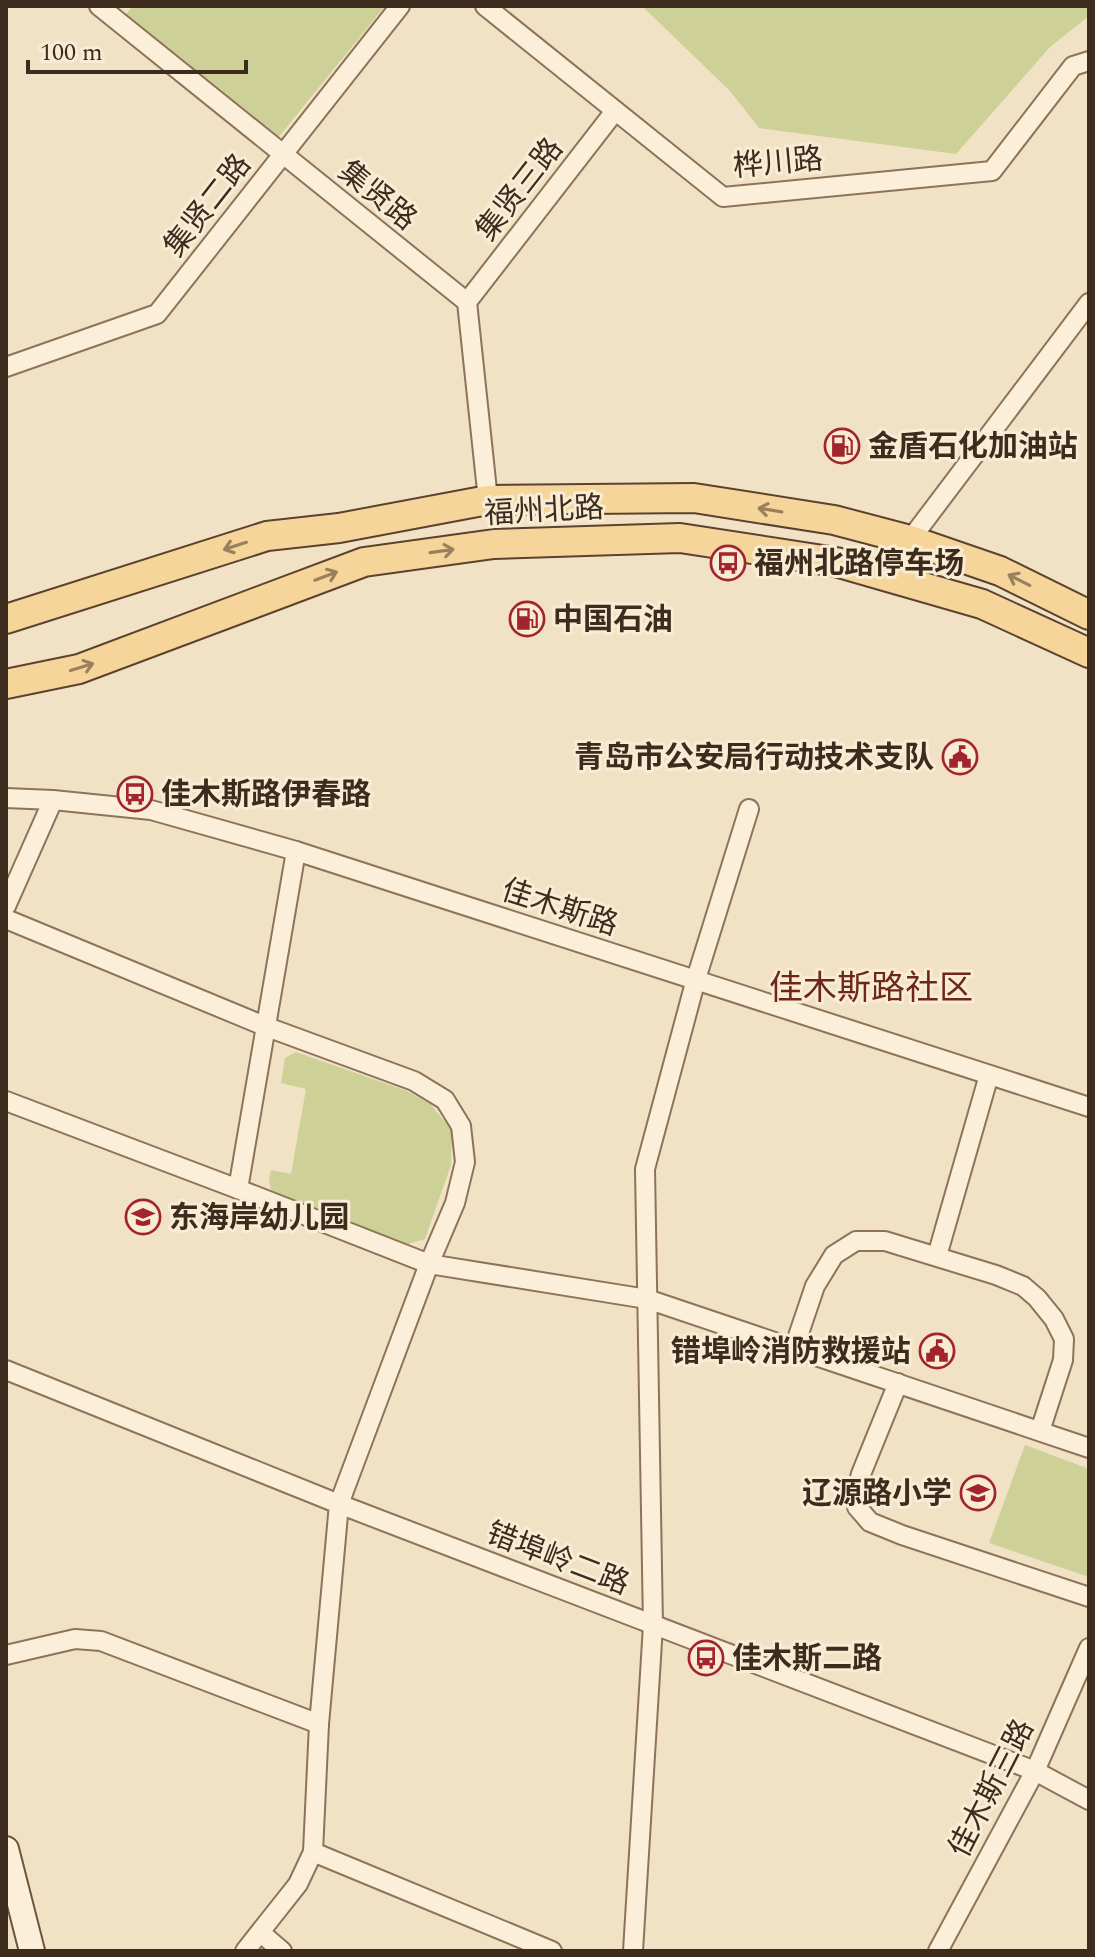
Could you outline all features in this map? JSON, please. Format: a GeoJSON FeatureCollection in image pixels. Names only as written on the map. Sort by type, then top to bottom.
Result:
{"type":"FeatureCollection","features":[{"type":"Feature","properties":{"kind":"main road","name":"福州北路"},"geometry":{"type":"LineString","coordinates":[[6,619],[267,536],[339,528],[488,500],[694,498],[834,520],[910,540],[1000,571],[1089,615]]}},
{"type":"Feature","properties":{"kind":"main road","name":"福州北路"},"geometry":{"type":"LineString","coordinates":[[6,684],[79,669],[364,562],[494,544],[680,538],[836,562],[982,604],[1089,653]]}},
{"type":"Feature","properties":{"kind":"street","name":"集贤路"},"geometry":{"type":"LineString","coordinates":[[99,6],[467,302]]}},
{"type":"Feature","properties":{"kind":"street","name":"集贤二路"},"geometry":{"type":"LineString","coordinates":[[6,367],[157,314],[400,6]]}},
{"type":"Feature","properties":{"kind":"street","name":"桦川路"},"geometry":{"type":"LineString","coordinates":[[485,6],[723,197],[992,171],[1073,66],[1089,61]]}},
{"type":"Feature","properties":{"kind":"street","name":"集贤三路"},"geometry":{"type":"LineString","coordinates":[[467,302],[615,111]]}},
{"type":"Feature","properties":{"kind":"street"},"geometry":{"type":"LineString","coordinates":[[467,302],[488,500]]}},
{"type":"Feature","properties":{"kind":"street"},"geometry":{"type":"LineString","coordinates":[[898,580],[910,540],[1089,303]]}},
{"type":"Feature","properties":{"kind":"street","name":"佳木斯路"},"geometry":{"type":"LineString","coordinates":[[6,798],[151,810],[296,851],[1089,1107]]}},
{"type":"Feature","properties":{"kind":"street"},"geometry":{"type":"LineString","coordinates":[[6,906],[53,800]]}},
{"type":"Feature","properties":{"kind":"street"},"geometry":{"type":"LineString","coordinates":[[633,1951],[653,1625],[645,1169],[696,979],[749,809]]}},
{"type":"Feature","properties":{"kind":"street"},"geometry":{"type":"LineString","coordinates":[[238,1189],[296,851]]}},
{"type":"Feature","properties":{"kind":"street"},"geometry":{"type":"LineString","coordinates":[[6,919],[267,1027],[414,1081],[445,1100],[461,1126],[465,1162],[455,1203],[339,1504],[319,1724],[313,1852],[298,1884],[245,1951]]}},
{"type":"Feature","properties":{"kind":"street"},"geometry":{"type":"LineString","coordinates":[[937,1256],[989,1075]]}},
{"type":"Feature","properties":{"kind":"street"},"geometry":{"type":"LineString","coordinates":[[6,1101],[429,1264],[647,1299],[1089,1448]]}},
{"type":"Feature","properties":{"kind":"street"},"geometry":{"type":"LineString","coordinates":[[794,1348],[815,1286],[834,1255],[856,1241],[885,1241],[996,1275],[1023,1286],[1037,1298],[1054,1319],[1064,1339],[1063,1360],[1040,1431]]}},
{"type":"Feature","properties":{"kind":"street","name":"错埠岭二路"},"geometry":{"type":"LineString","coordinates":[[6,1370],[339,1504],[1035,1771],[1089,1800]]}},
{"type":"Feature","properties":{"kind":"street"},"geometry":{"type":"LineString","coordinates":[[898,1383],[861,1474],[856,1494],[857,1507],[870,1522],[1089,1597]]}},
{"type":"Feature","properties":{"kind":"street"},"geometry":{"type":"LineString","coordinates":[[6,1655],[75,1639],[101,1641],[319,1724]]}},
{"type":"Feature","properties":{"kind":"street","name":"佳木斯三路"},"geometry":{"type":"LineString","coordinates":[[938,1951],[1035,1771],[1089,1648]]}},
{"type":"Feature","properties":{"kind":"street"},"geometry":{"type":"LineString","coordinates":[[6,1849],[16,1926],[32,1951]]}},
{"type":"Feature","properties":{"kind":"street"},"geometry":{"type":"LineString","coordinates":[[313,1852],[552,1951]]}},
{"type":"Feature","properties":{"kind":"street"},"geometry":{"type":"LineString","coordinates":[[261,1933],[282,1951]]}},
{"type":"Feature","properties":{"kind":"green space"},"geometry":{"type":"Polygon","coordinates":[[[133,6],[385,6],[277,139],[123,18],[133,6]]]}},
{"type":"Feature","properties":{"kind":"green space"},"geometry":{"type":"Polygon","coordinates":[[[642,6],[1089,6],[1089,16],[1050,47],[956,154],[759,128],[730,91],[642,6]]]}},
{"type":"Feature","properties":{"kind":"green space"},"geometry":{"type":"Polygon","coordinates":[[[296,1052],[407,1091],[430,1104],[452,1130],[451,1165],[425,1239],[405,1245],[272,1193],[269,1181],[271,1170],[291,1174],[306,1089],[281,1083],[285,1058],[296,1052]]]}},
{"type":"Feature","properties":{"kind":"green space"},"geometry":{"type":"Polygon","coordinates":[[[1025,1445],[1089,1469],[1089,1577],[989,1543],[1025,1445]]]}},
{"type":"Feature","properties":{"kind":"place","name":"金盾石化加油站"},"geometry":{"type":"Point","coordinates":[842,446]}},
{"type":"Feature","properties":{"kind":"place","name":"福州北路停车场"},"geometry":{"type":"Point","coordinates":[728,563]}},
{"type":"Feature","properties":{"kind":"place","name":"中国石油"},"geometry":{"type":"Point","coordinates":[527,619]}},
{"type":"Feature","properties":{"kind":"place","name":"青岛市公安局行动技术支队"},"geometry":{"type":"Point","coordinates":[960,757]}},
{"type":"Feature","properties":{"kind":"place","name":"佳木斯路伊春路"},"geometry":{"type":"Point","coordinates":[135,794]}},
{"type":"Feature","properties":{"kind":"place","name":"东海岸幼儿园"},"geometry":{"type":"Point","coordinates":[143,1217]}},
{"type":"Feature","properties":{"kind":"place","name":"错埠岭消防救援站"},"geometry":{"type":"Point","coordinates":[937,1351]}},
{"type":"Feature","properties":{"kind":"place","name":"辽源路小学"},"geometry":{"type":"Point","coordinates":[978,1493]}},
{"type":"Feature","properties":{"kind":"place","name":"佳木斯二路"},"geometry":{"type":"Point","coordinates":[706,1658]}},
{"type":"Feature","properties":{"kind":"district","name":"佳木斯路社区"},"geometry":{"type":"Point","coordinates":[871,987]}}]}
